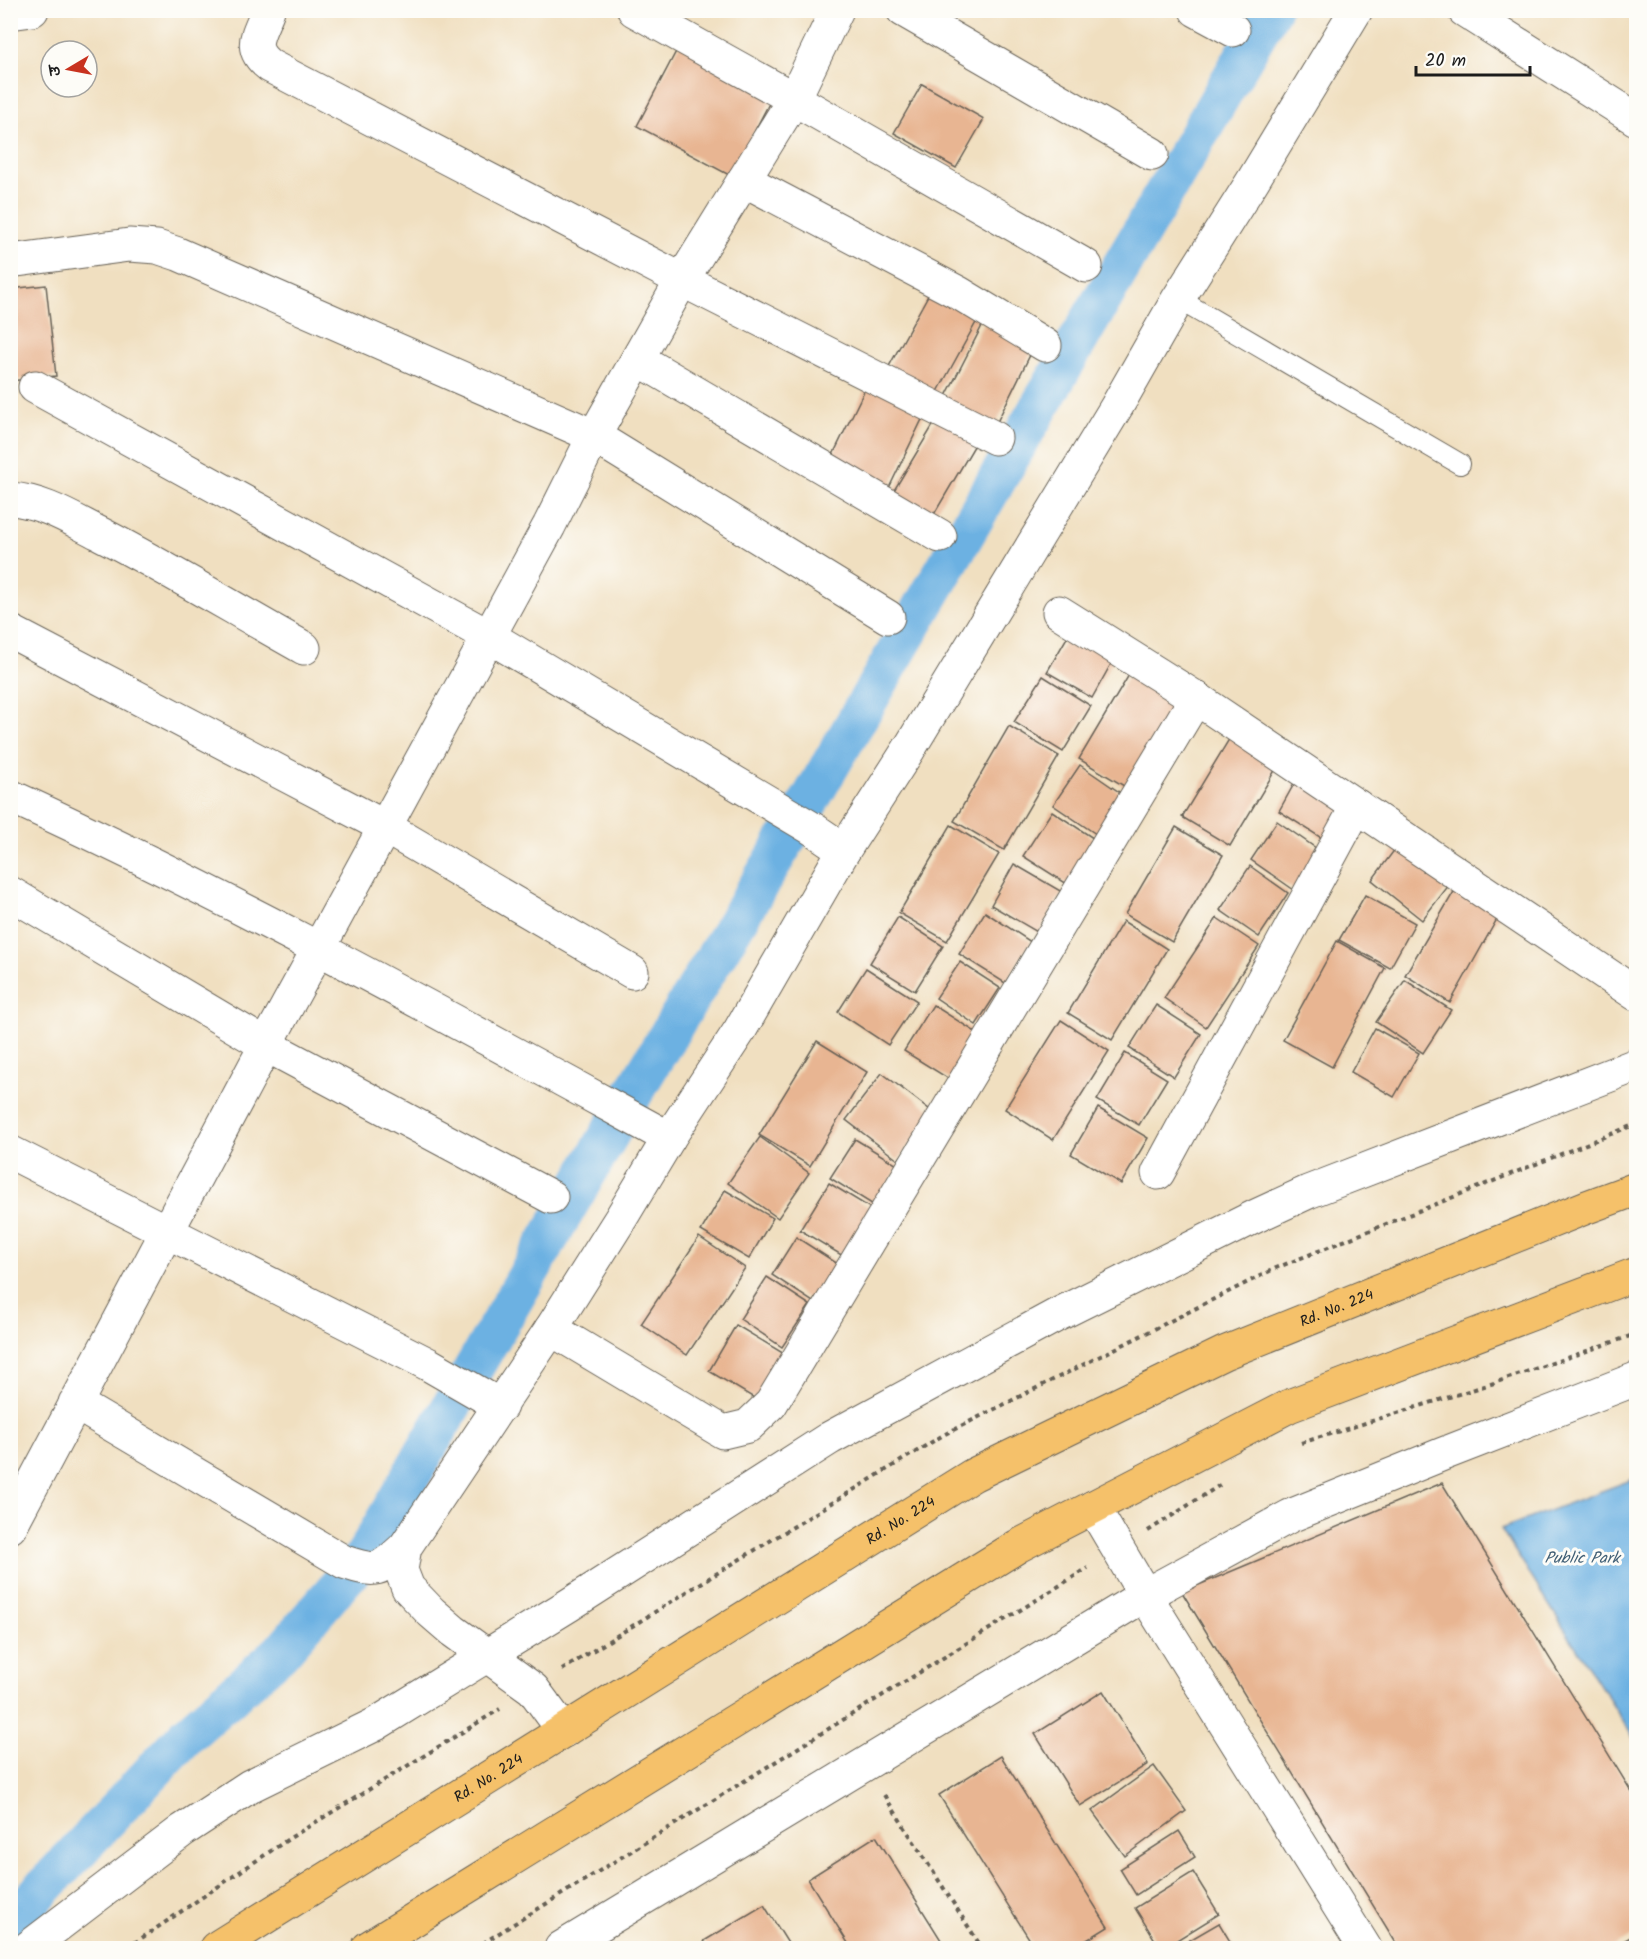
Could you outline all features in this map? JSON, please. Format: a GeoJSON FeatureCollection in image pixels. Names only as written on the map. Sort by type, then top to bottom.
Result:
{"type":"FeatureCollection","features":[{"type":"Feature","properties":{"kind":"main road","name":"Rd. No. 224"},"geometry":{"type":"LineString","coordinates":[[216,1948],[973,1474],[1224,1353],[1636,1189]]}},
{"type":"Feature","properties":{"kind":"main road"},"geometry":{"type":"LineString","coordinates":[[368,1948],[1018,1546],[1289,1406],[1636,1274]]}},
{"type":"Feature","properties":{"kind":"street"},"geometry":{"type":"LineString","coordinates":[[10,13],[32,10]]}},
{"type":"Feature","properties":{"kind":"street"},"geometry":{"type":"LineString","coordinates":[[268,10],[256,39],[260,59],[270,66],[682,280],[995,438]]}},
{"type":"Feature","properties":{"kind":"street"},"geometry":{"type":"LineString","coordinates":[[634,10],[1086,266]]}},
{"type":"Feature","properties":{"kind":"street"},"geometry":{"type":"LineString","coordinates":[[10,1527],[266,1045],[490,637],[594,436],[682,280],[794,99],[837,10]]}},
{"type":"Feature","properties":{"kind":"street"},"geometry":{"type":"LineString","coordinates":[[903,10],[1152,154]]}},
{"type":"Feature","properties":{"kind":"street"},"geometry":{"type":"LineString","coordinates":[[1196,10],[1233,30]]}},
{"type":"Feature","properties":{"kind":"street"},"geometry":{"type":"LineString","coordinates":[[75,1403],[356,1566],[386,1565],[405,1546],[551,1329],[669,1138],[740,1030],[844,850],[928,718],[1179,299],[1356,10]]}},
{"type":"Feature","properties":{"kind":"street"},"geometry":{"type":"LineString","coordinates":[[1464,10],[1636,119]]}},
{"type":"Feature","properties":{"kind":"street"},"geometry":{"type":"LineString","coordinates":[[744,180],[959,293],[1044,345]]}},
{"type":"Feature","properties":{"kind":"street"},"geometry":{"type":"LineString","coordinates":[[10,261],[129,245],[157,247],[178,254],[594,436],[888,617]]}},
{"type":"Feature","properties":{"kind":"street"},"geometry":{"type":"LineString","coordinates":[[638,359],[940,536]]}},
{"type":"Feature","properties":{"kind":"street"},"geometry":{"type":"LineString","coordinates":[[35,387],[490,637],[785,812],[844,850]]}},
{"type":"Feature","properties":{"kind":"street"},"geometry":{"type":"LineString","coordinates":[[10,499],[28,500],[73,520],[150,560],[304,648]]}},
{"type":"Feature","properties":{"kind":"street"},"geometry":{"type":"LineString","coordinates":[[1059,612],[1196,698],[1636,993]]}},
{"type":"Feature","properties":{"kind":"street"},"geometry":{"type":"LineString","coordinates":[[10,631],[385,827],[632,972]]}},
{"type":"Feature","properties":{"kind":"street"},"geometry":{"type":"LineString","coordinates":[[551,1329],[723,1432],[748,1426],[771,1404],[1196,698]]}},
{"type":"Feature","properties":{"kind":"street"},"geometry":{"type":"LineString","coordinates":[[10,796],[88,832],[319,948],[669,1138]]}},
{"type":"Feature","properties":{"kind":"street"},"geometry":{"type":"LineString","coordinates":[[1158,1173],[1357,806]]}},
{"type":"Feature","properties":{"kind":"street"},"geometry":{"type":"LineString","coordinates":[[10,893],[266,1045],[551,1197]]}},
{"type":"Feature","properties":{"kind":"street"},"geometry":{"type":"LineString","coordinates":[[28,1948],[183,1830],[250,1786],[376,1724],[830,1438],[1057,1315],[1256,1216],[1308,1192],[1636,1065]]}},
{"type":"Feature","properties":{"kind":"street"},"geometry":{"type":"LineString","coordinates":[[10,1152],[167,1230],[462,1383],[501,1406]]}},
{"type":"Feature","properties":{"kind":"street"},"geometry":{"type":"LineString","coordinates":[[561,1948],[1145,1596],[1290,1516],[1636,1379]]}},
{"type":"Feature","properties":{"kind":"street"},"geometry":{"type":"LineString","coordinates":[[1093,1507],[1145,1596],[1365,1948]]}},
{"type":"Feature","properties":{"kind":"street"},"geometry":{"type":"LineString","coordinates":[[405,1546],[401,1570],[408,1588],[453,1631],[533,1689],[564,1731]]}},
{"type":"Feature","properties":{"kind":"lane"},"geometry":{"type":"LineString","coordinates":[[1179,299],[1460,464]]}},
{"type":"Feature","properties":{"kind":"path"},"geometry":{"type":"LineString","coordinates":[[838,1724],[982,1948]]}},
{"type":"Feature","properties":{"kind":"water","name":"Public Park"},"geometry":{"type":"Polygon","coordinates":[[[1636,1478],[1636,1742],[1501,1529],[1636,1478]]]}},
{"type":"Feature","properties":{"kind":"building"},"geometry":{"type":"Polygon","coordinates":[[[681,42],[775,92],[731,176],[637,126],[681,42]]]}},
{"type":"Feature","properties":{"kind":"building"},"geometry":{"type":"Polygon","coordinates":[[[922,84],[984,119],[956,168],[894,133],[922,84]]]}},
{"type":"Feature","properties":{"kind":"building"},"geometry":{"type":"Polygon","coordinates":[[[46,285],[56,376],[10,381],[10,289],[46,285]]]}},
{"type":"Feature","properties":{"kind":"building"},"geometry":{"type":"Polygon","coordinates":[[[931,290],[979,317],[935,397],[887,370],[931,290]]]}},
{"type":"Feature","properties":{"kind":"building"},"geometry":{"type":"Polygon","coordinates":[[[984,322],[1034,347],[995,426],[944,400],[984,322]]]}},
{"type":"Feature","properties":{"kind":"building"},"geometry":{"type":"Polygon","coordinates":[[[869,381],[927,409],[888,490],[830,461],[869,381]]]}},
{"type":"Feature","properties":{"kind":"building"},"geometry":{"type":"Polygon","coordinates":[[[941,412],[980,436],[933,516],[893,492],[941,412]]]}},
{"type":"Feature","properties":{"kind":"building"},"geometry":{"type":"Polygon","coordinates":[[[1073,627],[1117,653],[1092,698],[1047,672],[1073,627]]]}},
{"type":"Feature","properties":{"kind":"building"},"geometry":{"type":"Polygon","coordinates":[[[1136,663],[1191,696],[1134,792],[1079,759],[1136,663]]]}},
{"type":"Feature","properties":{"kind":"building"},"geometry":{"type":"Polygon","coordinates":[[[1043,676],[1091,706],[1063,752],[1014,722],[1043,676]]]}},
{"type":"Feature","properties":{"kind":"building"},"geometry":{"type":"Polygon","coordinates":[[[1009,726],[1059,756],[1004,850],[954,821],[1009,726]]]}},
{"type":"Feature","properties":{"kind":"building"},"geometry":{"type":"Polygon","coordinates":[[[1234,731],[1280,762],[1230,846],[1182,817],[1234,731]]]}},
{"type":"Feature","properties":{"kind":"building"},"geometry":{"type":"Polygon","coordinates":[[[1080,765],[1122,794],[1096,834],[1053,805],[1080,765]]]}},
{"type":"Feature","properties":{"kind":"building"},"geometry":{"type":"Polygon","coordinates":[[[1299,775],[1345,806],[1326,841],[1279,811],[1299,775]]]}},
{"type":"Feature","properties":{"kind":"building"},"geometry":{"type":"Polygon","coordinates":[[[1052,811],[1096,840],[1067,884],[1023,856],[1052,811]]]}},
{"type":"Feature","properties":{"kind":"building"},"geometry":{"type":"Polygon","coordinates":[[[1277,821],[1320,851],[1294,890],[1251,860],[1277,821]]]}},
{"type":"Feature","properties":{"kind":"building"},"geometry":{"type":"Polygon","coordinates":[[[951,825],[999,854],[947,941],[899,913],[951,825]]]}},
{"type":"Feature","properties":{"kind":"building"},"geometry":{"type":"Polygon","coordinates":[[[1176,827],[1223,855],[1172,942],[1125,914],[1176,827]]]}},
{"type":"Feature","properties":{"kind":"building"},"geometry":{"type":"Polygon","coordinates":[[[1401,841],[1453,880],[1422,920],[1372,880],[1401,841]]]}},
{"type":"Feature","properties":{"kind":"building"},"geometry":{"type":"Polygon","coordinates":[[[1014,864],[1062,892],[1039,933],[991,905],[1014,864]]]}},
{"type":"Feature","properties":{"kind":"building"},"geometry":{"type":"Polygon","coordinates":[[[1250,866],[1288,893],[1259,937],[1220,910],[1250,866]]]}},
{"type":"Feature","properties":{"kind":"building"},"geometry":{"type":"Polygon","coordinates":[[[1459,883],[1502,910],[1450,1003],[1405,975],[1459,883]]]}},
{"type":"Feature","properties":{"kind":"building"},"geometry":{"type":"Polygon","coordinates":[[[1365,895],[1415,923],[1390,968],[1339,940],[1365,895]]]}},
{"type":"Feature","properties":{"kind":"building"},"geometry":{"type":"Polygon","coordinates":[[[985,912],[1031,942],[1005,983],[959,954],[985,912]]]}},
{"type":"Feature","properties":{"kind":"building"},"geometry":{"type":"Polygon","coordinates":[[[898,917],[943,946],[915,991],[870,963],[898,917]]]}},
{"type":"Feature","properties":{"kind":"building"},"geometry":{"type":"Polygon","coordinates":[[[1217,918],[1259,946],[1206,1027],[1164,998],[1217,918]]]}},
{"type":"Feature","properties":{"kind":"building"},"geometry":{"type":"Polygon","coordinates":[[[1123,921],[1167,949],[1112,1040],[1068,1013],[1123,921]]]}},
{"type":"Feature","properties":{"kind":"building"},"geometry":{"type":"Polygon","coordinates":[[[1337,941],[1385,968],[1332,1067],[1283,1040],[1337,941]]]}},
{"type":"Feature","properties":{"kind":"building"},"geometry":{"type":"Polygon","coordinates":[[[960,962],[1000,988],[976,1025],[936,998],[960,962]]]}},
{"type":"Feature","properties":{"kind":"building"},"geometry":{"type":"Polygon","coordinates":[[[866,968],[917,1001],[888,1045],[838,1012],[866,968]]]}},
{"type":"Feature","properties":{"kind":"building"},"geometry":{"type":"Polygon","coordinates":[[[1405,980],[1451,1010],[1423,1053],[1376,1022],[1405,980]]]}},
{"type":"Feature","properties":{"kind":"building"},"geometry":{"type":"Polygon","coordinates":[[[933,1005],[985,1038],[957,1084],[904,1051],[933,1005]]]}},
{"type":"Feature","properties":{"kind":"building"},"geometry":{"type":"Polygon","coordinates":[[[1156,1005],[1201,1034],[1174,1077],[1129,1048],[1156,1005]]]}},
{"type":"Feature","properties":{"kind":"building"},"geometry":{"type":"Polygon","coordinates":[[[1061,1020],[1109,1051],[1053,1140],[1005,1109],[1061,1020]]]}},
{"type":"Feature","properties":{"kind":"building"},"geometry":{"type":"Polygon","coordinates":[[[1375,1028],[1419,1053],[1394,1097],[1351,1072],[1375,1028]]]}},
{"type":"Feature","properties":{"kind":"building"},"geometry":{"type":"Polygon","coordinates":[[[817,1041],[867,1072],[810,1166],[759,1135],[817,1041]]]}},
{"type":"Feature","properties":{"kind":"building"},"geometry":{"type":"Polygon","coordinates":[[[1125,1053],[1167,1079],[1139,1125],[1097,1100],[1125,1053]]]}},
{"type":"Feature","properties":{"kind":"building"},"geometry":{"type":"Polygon","coordinates":[[[882,1073],[934,1113],[898,1160],[846,1120],[882,1073]]]}},
{"type":"Feature","properties":{"kind":"building"},"geometry":{"type":"Polygon","coordinates":[[[1098,1108],[1148,1138],[1121,1184],[1071,1154],[1098,1108]]]}},
{"type":"Feature","properties":{"kind":"building"},"geometry":{"type":"Polygon","coordinates":[[[760,1137],[809,1173],[778,1218],[728,1183],[760,1137]]]}},
{"type":"Feature","properties":{"kind":"building"},"geometry":{"type":"Polygon","coordinates":[[[855,1139],[899,1166],[875,1206],[830,1178],[855,1139]]]}},
{"type":"Feature","properties":{"kind":"building"},"geometry":{"type":"Polygon","coordinates":[[[829,1183],[872,1209],[843,1256],[800,1230],[829,1183]]]}},
{"type":"Feature","properties":{"kind":"building"},"geometry":{"type":"Polygon","coordinates":[[[725,1190],[773,1218],[749,1259],[701,1231],[725,1190]]]}},
{"type":"Feature","properties":{"kind":"building"},"geometry":{"type":"Polygon","coordinates":[[[699,1237],[745,1268],[687,1355],[641,1324],[699,1237]]]}},
{"type":"Feature","properties":{"kind":"building"},"geometry":{"type":"Polygon","coordinates":[[[796,1237],[838,1264],[813,1302],[772,1275],[796,1237]]]}},
{"type":"Feature","properties":{"kind":"building"},"geometry":{"type":"Polygon","coordinates":[[[767,1277],[810,1305],[782,1347],[740,1319],[767,1277]]]}},
{"type":"Feature","properties":{"kind":"building"},"geometry":{"type":"Polygon","coordinates":[[[736,1325],[786,1355],[759,1401],[709,1371],[736,1325]]]}},
{"type":"Feature","properties":{"kind":"building"},"geometry":{"type":"Polygon","coordinates":[[[1442,1483],[1636,1799],[1636,1934],[1611,1948],[1399,1948],[1182,1592],[1442,1483]]]}},
{"type":"Feature","properties":{"kind":"building"},"geometry":{"type":"Polygon","coordinates":[[[1103,1691],[1148,1764],[1080,1806],[1035,1734],[1103,1691]]]}},
{"type":"Feature","properties":{"kind":"building"},"geometry":{"type":"Polygon","coordinates":[[[1001,1756],[1108,1927],[1074,1948],[1035,1948],[939,1795],[1001,1756]]]}},
{"type":"Feature","properties":{"kind":"building"},"geometry":{"type":"Polygon","coordinates":[[[1154,1766],[1186,1811],[1125,1856],[1092,1811],[1154,1766]]]}},
{"type":"Feature","properties":{"kind":"building"},"geometry":{"type":"Polygon","coordinates":[[[1179,1831],[1195,1857],[1136,1895],[1120,1869],[1179,1831]]]}},
{"type":"Feature","properties":{"kind":"building"},"geometry":{"type":"Polygon","coordinates":[[[876,1836],[946,1948],[851,1948],[808,1879],[876,1836]]]}},
{"type":"Feature","properties":{"kind":"building"},"geometry":{"type":"Polygon","coordinates":[[[1193,1872],[1219,1914],[1164,1948],[1160,1948],[1135,1908],[1193,1872]]]}},
{"type":"Feature","properties":{"kind":"building"},"geometry":{"type":"Polygon","coordinates":[[[764,1905],[791,1948],[709,1948],[704,1941],[764,1905]]]}},
{"type":"Feature","properties":{"kind":"building"},"geometry":{"type":"Polygon","coordinates":[[[1219,1923],[1234,1948],[1176,1948],[1219,1923]]]}},
{"type":"Feature","properties":{"kind":"waterway"},"geometry":{"type":"LineString","coordinates":[[10,1923],[188,1734],[280,1653],[365,1555],[641,1080],[807,805],[1271,10]]}}]}
